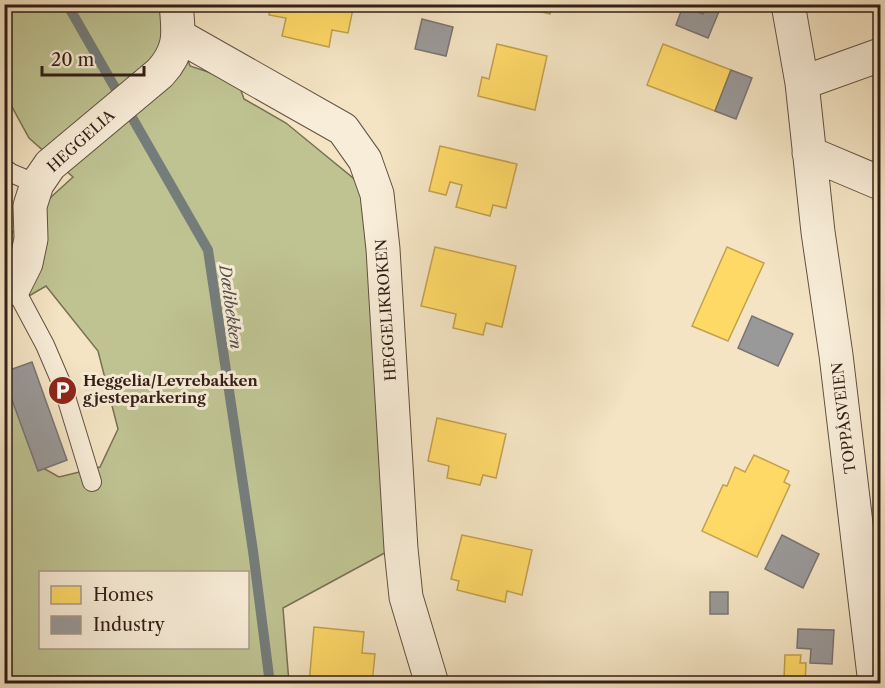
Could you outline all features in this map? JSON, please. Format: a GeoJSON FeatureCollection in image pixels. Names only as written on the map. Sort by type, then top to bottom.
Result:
{"type":"FeatureCollection","features":[{"type":"Feature","properties":{"kind":"street"},"geometry":{"type":"LineString","coordinates":[[176,4],[176,48]]}},
{"type":"Feature","properties":{"kind":"street","name":"TOPPÅSVEIEN"},"geometry":{"type":"LineString","coordinates":[[788,4],[802,83],[875,684]]}},
{"type":"Feature","properties":{"kind":"street","name":"HEGGELIA"},"geometry":{"type":"LineString","coordinates":[[9,288],[26,263],[31,239],[30,206],[43,175],[160,73],[176,48]]}},
{"type":"Feature","properties":{"kind":"street","name":"HEGGELIKROKEN"},"geometry":{"type":"LineString","coordinates":[[176,48],[343,129],[365,160],[377,194],[383,249],[400,538],[406,597],[432,684]]}},
{"type":"Feature","properties":{"kind":"street"},"geometry":{"type":"LineString","coordinates":[[802,83],[880,55]]}},
{"type":"Feature","properties":{"kind":"street"},"geometry":{"type":"LineString","coordinates":[[809,153],[880,183]]}},
{"type":"Feature","properties":{"kind":"lane"},"geometry":{"type":"LineString","coordinates":[[4,168],[11,173],[43,175]]}},
{"type":"Feature","properties":{"kind":"lane"},"geometry":{"type":"LineString","coordinates":[[9,288],[45,345],[63,387],[92,482]]}},
{"type":"Feature","properties":{"kind":"green space"},"geometry":{"type":"Polygon","coordinates":[[[5,5],[170,5],[190,66],[238,82],[244,99],[286,123],[364,187],[392,549],[283,608],[289,683],[5,683],[4,351],[36,464],[59,477],[100,467],[118,429],[98,351],[46,286],[5,310],[5,239],[73,177],[29,138],[5,94],[5,5]]]}},
{"type":"Feature","properties":{"kind":"building: Homes"},"geometry":{"type":"Polygon","coordinates":[[[271,4],[354,4],[348,33],[332,30],[329,47],[282,36],[286,18],[269,15],[271,4]]]}},
{"type":"Feature","properties":{"kind":"building: Homes"},"geometry":{"type":"Polygon","coordinates":[[[512,4],[553,4],[550,14],[512,4]]]}},
{"type":"Feature","properties":{"kind":"building: Homes"},"geometry":{"type":"Polygon","coordinates":[[[679,4],[707,4],[703,14],[679,4]]]}},
{"type":"Feature","properties":{"kind":"building: Homes"},"geometry":{"type":"Polygon","coordinates":[[[497,44],[547,56],[535,110],[478,96],[482,77],[489,79],[497,44]]]}},
{"type":"Feature","properties":{"kind":"building: Homes"},"geometry":{"type":"Polygon","coordinates":[[[663,44],[731,70],[715,111],[647,85],[663,44]]]}},
{"type":"Feature","properties":{"kind":"building: Homes"},"geometry":{"type":"Polygon","coordinates":[[[440,146],[517,164],[506,208],[493,205],[490,216],[456,207],[462,185],[450,182],[446,195],[429,191],[440,146]]]}},
{"type":"Feature","properties":{"kind":"building: Homes"},"geometry":{"type":"Polygon","coordinates":[[[435,247],[516,266],[502,327],[486,323],[483,335],[453,328],[456,314],[421,306],[435,247]]]}},
{"type":"Feature","properties":{"kind":"building: Homes"},"geometry":{"type":"Polygon","coordinates":[[[727,247],[764,263],[728,341],[692,326],[727,247]]]}},
{"type":"Feature","properties":{"kind":"building: Homes"},"geometry":{"type":"Polygon","coordinates":[[[437,418],[506,434],[496,478],[483,475],[480,485],[447,478],[449,466],[428,461],[437,418]]]}},
{"type":"Feature","properties":{"kind":"building: Homes"},"geometry":{"type":"Polygon","coordinates":[[[754,455],[789,471],[784,482],[790,485],[757,557],[702,531],[723,485],[727,486],[735,467],[745,472],[754,455]]]}},
{"type":"Feature","properties":{"kind":"building: Homes"},"geometry":{"type":"Polygon","coordinates":[[[462,535],[532,550],[522,595],[507,591],[505,602],[457,590],[459,581],[451,579],[462,535]]]}},
{"type":"Feature","properties":{"kind":"building: Homes"},"geometry":{"type":"Polygon","coordinates":[[[314,627],[364,632],[362,653],[375,654],[372,684],[309,684],[314,627]]]}},
{"type":"Feature","properties":{"kind":"building: Homes"},"geometry":{"type":"Polygon","coordinates":[[[785,655],[801,655],[800,663],[806,663],[805,684],[762,684],[762,678],[784,679],[785,655]]]}},
{"type":"Feature","properties":{"kind":"building: Industry"},"geometry":{"type":"Polygon","coordinates":[[[707,4],[720,9],[708,38],[676,25],[683,6],[703,14],[707,4]]]}},
{"type":"Feature","properties":{"kind":"building: Industry"},"geometry":{"type":"Polygon","coordinates":[[[422,19],[453,27],[446,56],[415,49],[422,19]]]}},
{"type":"Feature","properties":{"kind":"building: Industry"},"geometry":{"type":"Polygon","coordinates":[[[731,70],[752,78],[736,119],[715,111],[731,70]]]}},
{"type":"Feature","properties":{"kind":"building: Industry"},"geometry":{"type":"Polygon","coordinates":[[[752,316],[793,334],[778,366],[738,348],[752,316]]]}},
{"type":"Feature","properties":{"kind":"building: Industry"},"geometry":{"type":"Polygon","coordinates":[[[32,362],[67,460],[38,471],[4,378],[4,372],[32,362]]]}},
{"type":"Feature","properties":{"kind":"building: Industry"},"geometry":{"type":"Polygon","coordinates":[[[782,535],[819,554],[803,588],[765,569],[782,535]]]}},
{"type":"Feature","properties":{"kind":"building: Industry"},"geometry":{"type":"Polygon","coordinates":[[[710,592],[728,592],[728,614],[710,614],[710,592]]]}},
{"type":"Feature","properties":{"kind":"building: Industry"},"geometry":{"type":"Polygon","coordinates":[[[798,629],[834,630],[832,664],[810,663],[811,649],[797,648],[798,629]]]}},
{"type":"Feature","properties":{"kind":"waterway","name":"Dælibekken"},"geometry":{"type":"LineString","coordinates":[[67,4],[208,250],[253,551],[270,684]]}},
{"type":"Feature","properties":{"kind":"place","name":"Heggelia/Levrebakken gjesteparkering"},"geometry":{"type":"Point","coordinates":[62,390]}}]}
